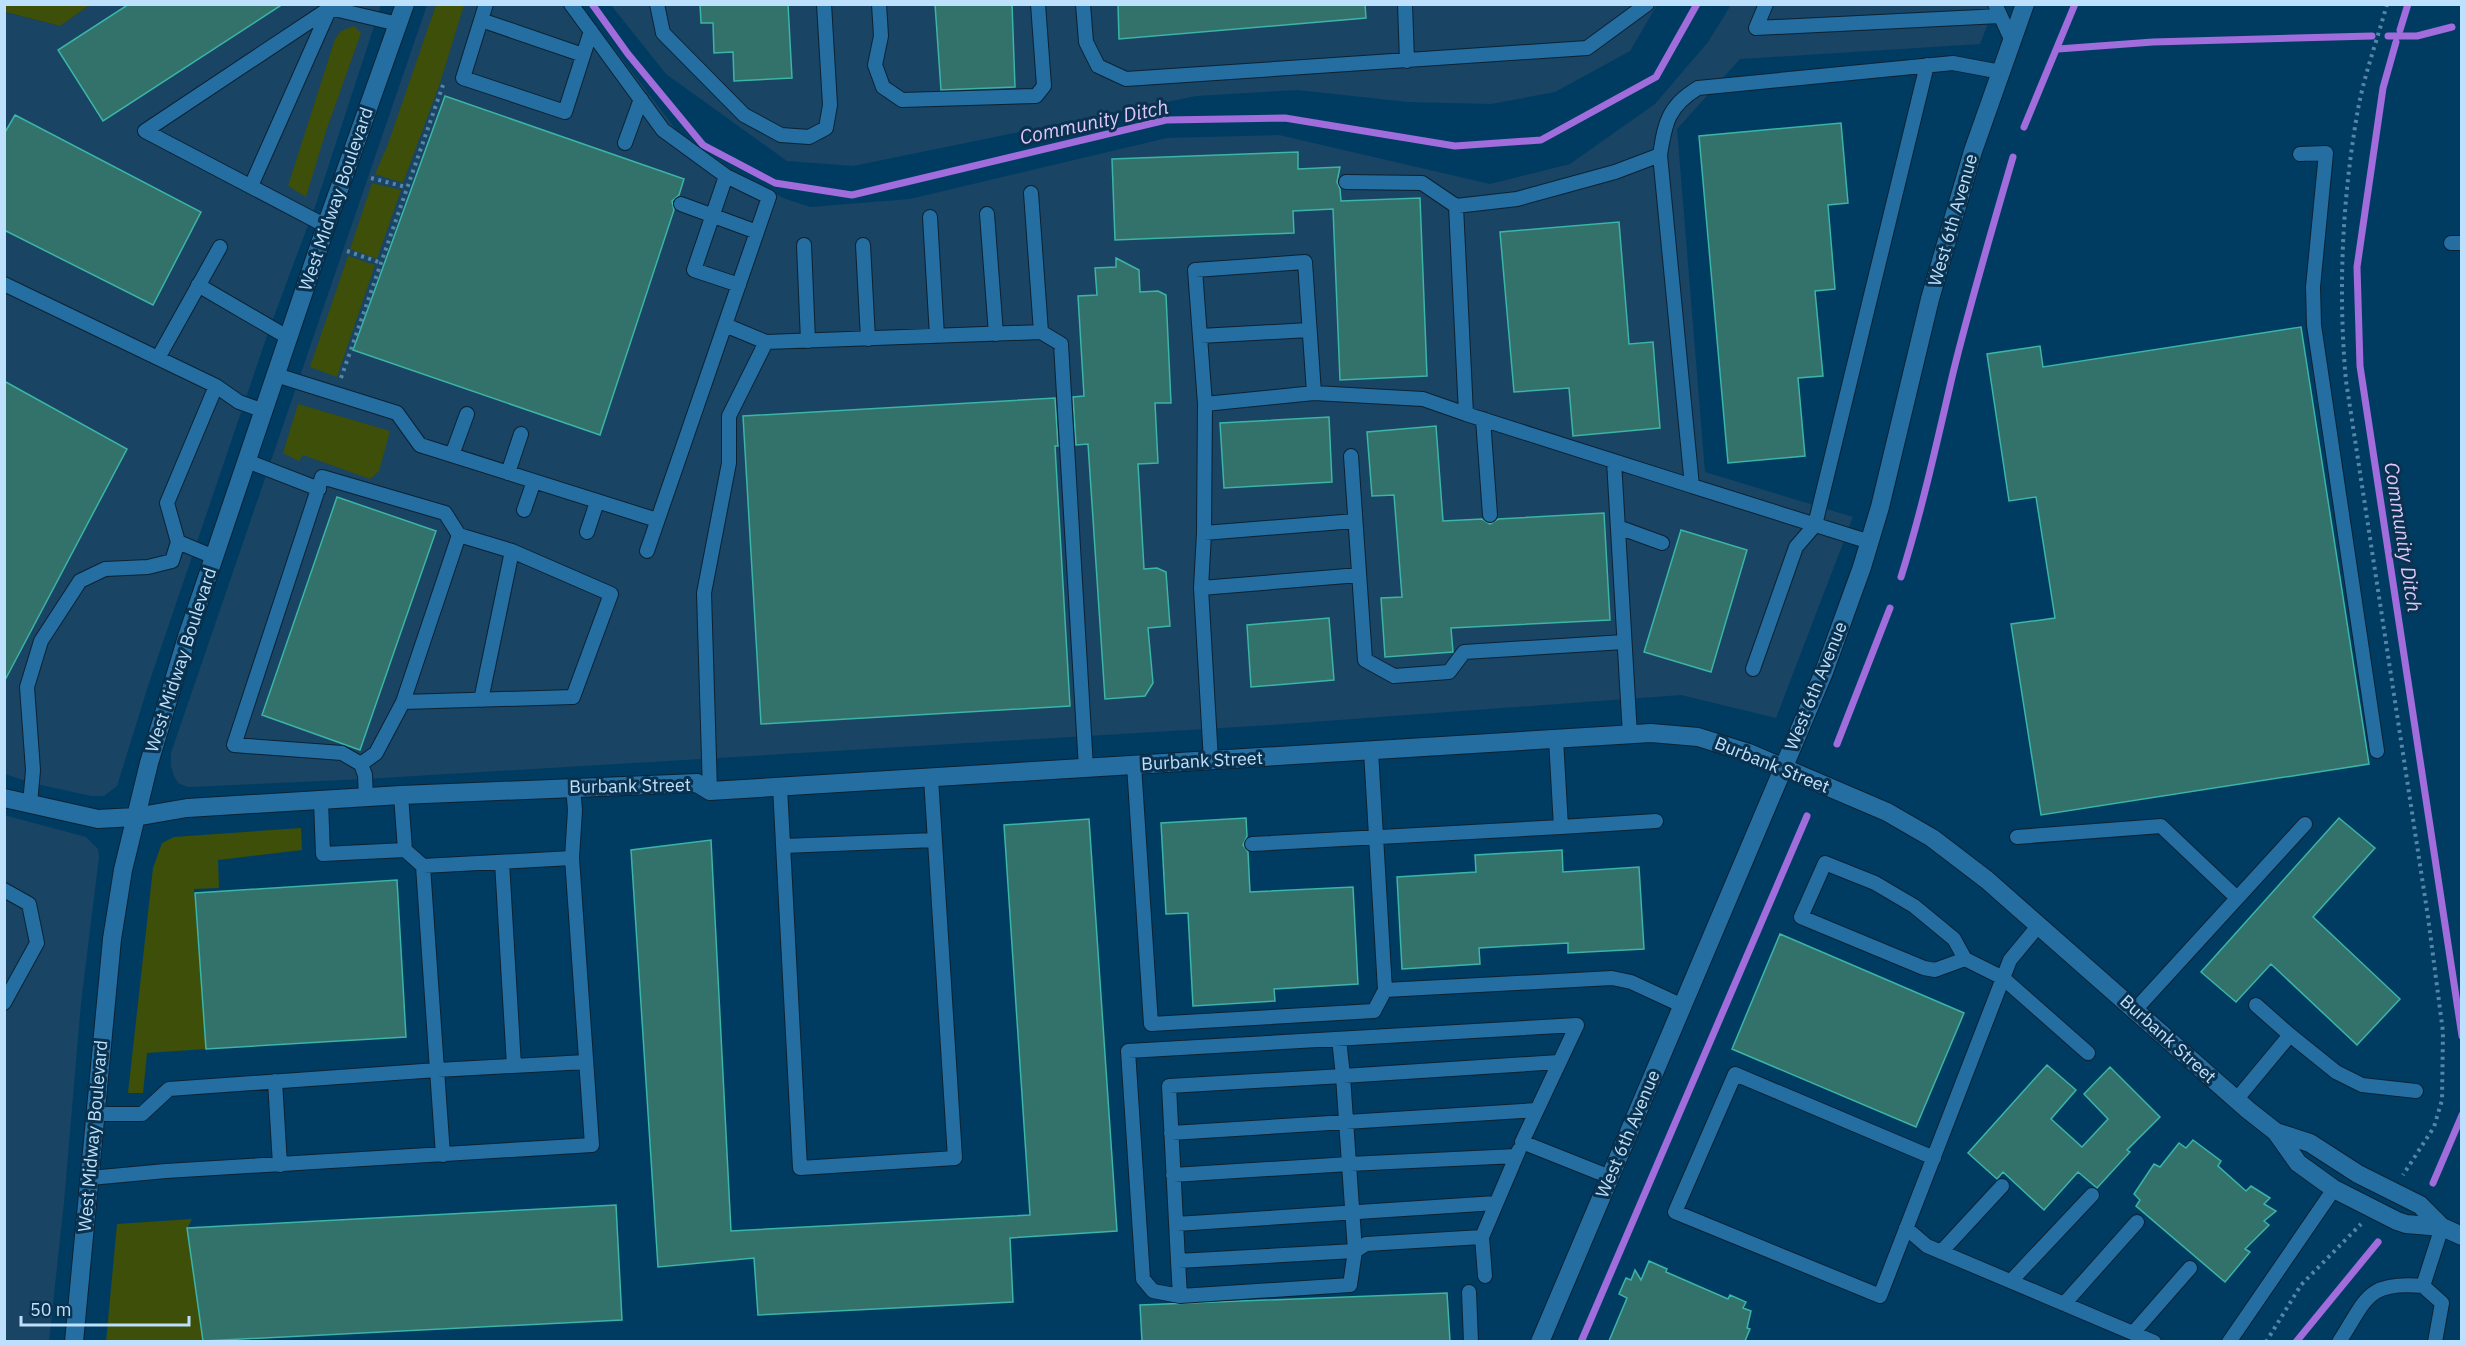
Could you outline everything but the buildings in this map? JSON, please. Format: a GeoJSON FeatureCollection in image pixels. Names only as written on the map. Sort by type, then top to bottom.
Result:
{"type":"FeatureCollection","features":[{"type":"Feature","properties":{"kind":"street","name":"West Midway Boulevard"},"geometry":{"type":"LineString","coordinates":[[74,1341],[112,939],[123,870],[135,817],[168,693],[326,226],[405,4]]}},
{"type":"Feature","properties":{"kind":"street","name":"West 6th Avenue"},"geometry":{"type":"LineString","coordinates":[[1540,1341],[1824,672],[1869,542],[1930,299],[1973,151],[2025,4]]}},
{"type":"Feature","properties":{"kind":"street","name":"Burbank Street"},"geometry":{"type":"LineString","coordinates":[[4,798],[98,819],[135,817],[187,808],[401,795],[697,783],[710,791],[1556,739],[1651,734],[1698,737],[1715,741],[1784,768],[1887,812],[1932,838],[1977,871],[2236,1100],[2276,1132],[2298,1163],[2334,1189],[2406,1224],[2442,1227],[2462,1236]]}},
{"type":"Feature","properties":{"kind":"street","name":"Burbank Street"},"geometry":{"type":"LineString","coordinates":[[2276,1132],[2310,1143],[2358,1174],[2420,1205],[2442,1227]]}},
{"type":"Feature","properties":{"kind":"lane"},"geometry":{"type":"LineString","coordinates":[[486,4],[463,78],[565,112],[591,31]]}},
{"type":"Feature","properties":{"kind":"lane"},"geometry":{"type":"LineString","coordinates":[[571,4],[663,130],[726,176],[769,197],[647,551]]}},
{"type":"Feature","properties":{"kind":"lane"},"geometry":{"type":"LineString","coordinates":[[657,4],[663,33],[744,115],[781,135],[808,137],[826,128],[831,105],[824,4]]}},
{"type":"Feature","properties":{"kind":"lane"},"geometry":{"type":"LineString","coordinates":[[879,4],[881,36],[875,65],[884,87],[902,100],[1036,96],[1044,86],[1038,4]]}},
{"type":"Feature","properties":{"kind":"lane"},"geometry":{"type":"LineString","coordinates":[[1083,4],[1086,42],[1098,66],[1126,79],[1587,48],[1647,4]]}},
{"type":"Feature","properties":{"kind":"lane"},"geometry":{"type":"LineString","coordinates":[[1405,4],[1407,61]]}},
{"type":"Feature","properties":{"kind":"lane"},"geometry":{"type":"LineString","coordinates":[[1766,4],[1756,28],[1997,10],[2012,41]]}},
{"type":"Feature","properties":{"kind":"lane"},"geometry":{"type":"LineString","coordinates":[[326,226],[145,131],[330,8],[398,24]]}},
{"type":"Feature","properties":{"kind":"lane"},"geometry":{"type":"LineString","coordinates":[[251,186],[330,8]]}},
{"type":"Feature","properties":{"kind":"lane"},"geometry":{"type":"LineString","coordinates":[[481,20],[583,55]]}},
{"type":"Feature","properties":{"kind":"lane"},"geometry":{"type":"LineString","coordinates":[[1692,486],[1660,155],[1664,129],[1670,112],[1683,97],[1698,88],[1953,63],[2001,72]]}},
{"type":"Feature","properties":{"kind":"lane"},"geometry":{"type":"LineString","coordinates":[[1752,669],[1796,547],[1815,525],[1927,65]]}},
{"type":"Feature","properties":{"kind":"lane"},"geometry":{"type":"LineString","coordinates":[[625,143],[641,99]]}},
{"type":"Feature","properties":{"kind":"lane"},"geometry":{"type":"LineString","coordinates":[[2300,154],[2326,153],[2313,286],[2314,326],[2377,751]]}},
{"type":"Feature","properties":{"kind":"lane"},"geometry":{"type":"LineString","coordinates":[[1346,182],[1422,183],[1455,206],[1517,199],[1615,172],[1660,155]]}},
{"type":"Feature","properties":{"kind":"lane"},"geometry":{"type":"LineString","coordinates":[[726,176],[694,270],[739,285]]}},
{"type":"Feature","properties":{"kind":"lane"},"geometry":{"type":"LineString","coordinates":[[1031,193],[1041,332]]}},
{"type":"Feature","properties":{"kind":"lane"},"geometry":{"type":"LineString","coordinates":[[681,204],[757,232]]}},
{"type":"Feature","properties":{"kind":"lane"},"geometry":{"type":"LineString","coordinates":[[1455,206],[1466,414]]}},
{"type":"Feature","properties":{"kind":"lane"},"geometry":{"type":"LineString","coordinates":[[987,214],[996,334]]}},
{"type":"Feature","properties":{"kind":"lane"},"geometry":{"type":"LineString","coordinates":[[930,217],[937,336]]}},
{"type":"Feature","properties":{"kind":"lane"},"geometry":{"type":"LineString","coordinates":[[804,245],[808,341]]}},
{"type":"Feature","properties":{"kind":"lane"},"geometry":{"type":"LineString","coordinates":[[863,245],[868,339]]}},
{"type":"Feature","properties":{"kind":"lane"},"geometry":{"type":"LineString","coordinates":[[158,358],[220,247]]}},
{"type":"Feature","properties":{"kind":"lane"},"geometry":{"type":"LineString","coordinates":[[1211,760],[1201,588],[1204,533],[1205,404],[1196,270],[1305,262],[1314,393]]}},
{"type":"Feature","properties":{"kind":"lane"},"geometry":{"type":"LineString","coordinates":[[4,284],[216,386],[239,402],[264,411]]}},
{"type":"Feature","properties":{"kind":"lane"},"geometry":{"type":"LineString","coordinates":[[198,285],[289,338]]}},
{"type":"Feature","properties":{"kind":"lane"},"geometry":{"type":"LineString","coordinates":[[725,325],[766,342],[1041,332],[1061,344],[1086,768]]}},
{"type":"Feature","properties":{"kind":"lane"},"geometry":{"type":"LineString","coordinates":[[1200,336],[1310,330]]}},
{"type":"Feature","properties":{"kind":"lane"},"geometry":{"type":"LineString","coordinates":[[710,791],[704,593],[729,463],[729,416],[766,342]]}},
{"type":"Feature","properties":{"kind":"lane"},"geometry":{"type":"LineString","coordinates":[[276,375],[397,414],[420,445],[657,520]]}},
{"type":"Feature","properties":{"kind":"lane"},"geometry":{"type":"LineString","coordinates":[[30,804],[33,770],[27,687],[41,641],[80,581],[105,569],[148,567],[172,561],[178,542],[167,503],[216,386]]}},
{"type":"Feature","properties":{"kind":"lane"},"geometry":{"type":"LineString","coordinates":[[1205,404],[1314,393],[1423,399],[1869,542]]}},
{"type":"Feature","properties":{"kind":"lane"},"geometry":{"type":"LineString","coordinates":[[452,455],[467,414]]}},
{"type":"Feature","properties":{"kind":"lane"},"geometry":{"type":"LineString","coordinates":[[1483,419],[1490,515]]}},
{"type":"Feature","properties":{"kind":"lane"},"geometry":{"type":"LineString","coordinates":[[508,473],[521,434]]}},
{"type":"Feature","properties":{"kind":"lane"},"geometry":{"type":"LineString","coordinates":[[1351,456],[1365,660],[1394,676],[1449,672],[1464,652],[1624,642]]}},
{"type":"Feature","properties":{"kind":"lane"},"geometry":{"type":"LineString","coordinates":[[247,461],[319,489]]}},
{"type":"Feature","properties":{"kind":"lane"},"geometry":{"type":"LineString","coordinates":[[1614,461],[1630,735]]}},
{"type":"Feature","properties":{"kind":"lane"},"geometry":{"type":"LineString","coordinates":[[366,798],[362,764],[342,753],[234,745],[322,477],[445,513],[459,536],[512,551],[611,594],[573,697],[403,702]]}},
{"type":"Feature","properties":{"kind":"lane"},"geometry":{"type":"LineString","coordinates":[[524,510],[534,481]]}},
{"type":"Feature","properties":{"kind":"lane"},"geometry":{"type":"LineString","coordinates":[[587,532],[597,502]]}},
{"type":"Feature","properties":{"kind":"lane"},"geometry":{"type":"LineString","coordinates":[[1204,533],[1355,521]]}},
{"type":"Feature","properties":{"kind":"lane"},"geometry":{"type":"LineString","coordinates":[[1618,528],[1662,543]]}},
{"type":"Feature","properties":{"kind":"lane"},"geometry":{"type":"LineString","coordinates":[[362,764],[376,753],[403,702],[459,536]]}},
{"type":"Feature","properties":{"kind":"lane"},"geometry":{"type":"LineString","coordinates":[[178,542],[214,558]]}},
{"type":"Feature","properties":{"kind":"lane"},"geometry":{"type":"LineString","coordinates":[[481,700],[512,551]]}},
{"type":"Feature","properties":{"kind":"lane"},"geometry":{"type":"LineString","coordinates":[[1201,588],[1359,575]]}},
{"type":"Feature","properties":{"kind":"lane"},"geometry":{"type":"LineString","coordinates":[[1556,739],[1562,827]]}},
{"type":"Feature","properties":{"kind":"lane"},"geometry":{"type":"LineString","coordinates":[[1134,765],[1151,1024],[1374,1011],[1384,990],[1371,751]]}},
{"type":"Feature","properties":{"kind":"lane"},"geometry":{"type":"LineString","coordinates":[[780,787],[800,1168],[955,1158],[931,777]]}},
{"type":"Feature","properties":{"kind":"lane"},"geometry":{"type":"LineString","coordinates":[[90,1178],[166,1171],[592,1145],[572,858],[575,810],[573,787]]}},
{"type":"Feature","properties":{"kind":"lane"},"geometry":{"type":"LineString","coordinates":[[401,795],[405,850],[423,866],[443,1155]]}},
{"type":"Feature","properties":{"kind":"lane"},"geometry":{"type":"LineString","coordinates":[[321,801],[323,854],[405,850]]}},
{"type":"Feature","properties":{"kind":"lane"},"geometry":{"type":"LineString","coordinates":[[1252,844],[1656,822]]}},
{"type":"Feature","properties":{"kind":"lane"},"geometry":{"type":"LineString","coordinates":[[2134,1010],[2305,824]]}},
{"type":"Feature","properties":{"kind":"lane"},"geometry":{"type":"LineString","coordinates":[[2017,837],[2161,826],[2237,898]]}},
{"type":"Feature","properties":{"kind":"lane"},"geometry":{"type":"LineString","coordinates":[[783,846],[935,840]]}},
{"type":"Feature","properties":{"kind":"lane"},"geometry":{"type":"LineString","coordinates":[[423,866],[572,858]]}},
{"type":"Feature","properties":{"kind":"lane"},"geometry":{"type":"LineString","coordinates":[[502,862],[514,1066]]}},
{"type":"Feature","properties":{"kind":"lane"},"geometry":{"type":"LineString","coordinates":[[1965,959],[1935,970],[1924,968],[1801,917],[1825,862],[1875,883],[1914,906],[1954,939],[1965,959],[2003,978],[2088,1053]]}},
{"type":"Feature","properties":{"kind":"lane"},"geometry":{"type":"LineString","coordinates":[[4,890],[29,904],[37,943],[4,1002]]}},
{"type":"Feature","properties":{"kind":"lane"},"geometry":{"type":"LineString","coordinates":[[1934,1158],[1735,1074],[1675,1212],[1880,1296],[1934,1158],[2010,960],[2039,925]]}},
{"type":"Feature","properties":{"kind":"lane"},"geometry":{"type":"LineString","coordinates":[[1384,990],[1612,978],[1631,982],[1683,1006]]}},
{"type":"Feature","properties":{"kind":"lane"},"geometry":{"type":"LineString","coordinates":[[2256,1005],[2336,1072],[2362,1085],[2416,1091]]}},
{"type":"Feature","properties":{"kind":"lane"},"geometry":{"type":"LineString","coordinates":[[1339,1039],[1355,1251],[1350,1285],[1180,1296],[1153,1291],[1143,1279],[1128,1051],[1577,1025],[1522,1142],[1482,1237],[1485,1276]]}},
{"type":"Feature","properties":{"kind":"lane"},"geometry":{"type":"LineString","coordinates":[[2236,1100],[2290,1035]]}},
{"type":"Feature","properties":{"kind":"lane"},"geometry":{"type":"LineString","coordinates":[[96,1114],[142,1114],[169,1089],[586,1062]]}},
{"type":"Feature","properties":{"kind":"lane"},"geometry":{"type":"LineString","coordinates":[[1180,1296],[1168,1086],[1559,1062]]}},
{"type":"Feature","properties":{"kind":"lane"},"geometry":{"type":"LineString","coordinates":[[275,1081],[280,1165]]}},
{"type":"Feature","properties":{"kind":"lane"},"geometry":{"type":"LineString","coordinates":[[1171,1133],[1537,1110]]}},
{"type":"Feature","properties":{"kind":"lane"},"geometry":{"type":"LineString","coordinates":[[1522,1142],[1610,1177]]}},
{"type":"Feature","properties":{"kind":"lane"},"geometry":{"type":"LineString","coordinates":[[1173,1175],[1516,1156]]}},
{"type":"Feature","properties":{"kind":"lane"},"geometry":{"type":"LineString","coordinates":[[1941,1252],[2002,1186]]}},
{"type":"Feature","properties":{"kind":"lane"},"geometry":{"type":"LineString","coordinates":[[2229,1341],[2334,1189]]}},
{"type":"Feature","properties":{"kind":"lane"},"geometry":{"type":"LineString","coordinates":[[2011,1281],[2092,1195]]}},
{"type":"Feature","properties":{"kind":"lane"},"geometry":{"type":"LineString","coordinates":[[1176,1224],[1497,1203]]}},
{"type":"Feature","properties":{"kind":"lane"},"geometry":{"type":"LineString","coordinates":[[2064,1304],[2137,1222]]}},
{"type":"Feature","properties":{"kind":"lane"},"geometry":{"type":"LineString","coordinates":[[2422,1286],[2442,1227]]}},
{"type":"Feature","properties":{"kind":"lane"},"geometry":{"type":"LineString","coordinates":[[1906,1228],[1927,1246],[2154,1341]]}},
{"type":"Feature","properties":{"kind":"lane"},"geometry":{"type":"LineString","coordinates":[[1178,1261],[1355,1251],[1366,1244],[1482,1237]]}},
{"type":"Feature","properties":{"kind":"lane"},"geometry":{"type":"LineString","coordinates":[[2133,1333],[2190,1268]]}},
{"type":"Feature","properties":{"kind":"lane"},"geometry":{"type":"LineString","coordinates":[[2339,1341],[2370,1294],[2381,1287],[2397,1283],[2422,1286],[2442,1303],[2435,1341]]}},
{"type":"Feature","properties":{"kind":"lane"},"geometry":{"type":"LineString","coordinates":[[1469,1292],[1471,1341]]}},
{"type":"Feature","properties":{"kind":"path"},"geometry":{"type":"LineString","coordinates":[[2387,4],[2357,113],[2350,160],[2343,273],[2343,345],[2349,402],[2431,937],[2443,1032],[2442,1100],[2434,1127],[2392,1191]]}},
{"type":"Feature","properties":{"kind":"path"},"geometry":{"type":"LineString","coordinates":[[341,378],[406,188],[433,122],[444,84]]}},
{"type":"Feature","properties":{"kind":"path"},"geometry":{"type":"LineString","coordinates":[[371,178],[406,188]]}},
{"type":"Feature","properties":{"kind":"path"},"geometry":{"type":"LineString","coordinates":[[346,250],[381,263]]}},
{"type":"Feature","properties":{"kind":"path"},"geometry":{"type":"LineString","coordinates":[[2266,1341],[2301,1285],[2375,1209]]}},
{"type":"Feature","properties":{"kind":"shaded area"},"geometry":{"type":"Polygon","coordinates":[[[90,5],[381,5],[317,201],[270,327],[148,686],[117,786],[104,796],[91,796],[32,783],[5,774],[4,12],[60,26],[90,5]]]}},
{"type":"Feature","properties":{"kind":"shaded area"},"geometry":{"type":"Polygon","coordinates":[[[427,5],[581,5],[677,131],[732,170],[783,198],[810,207],[910,199],[1167,138],[1279,135],[1490,184],[1570,164],[1655,104],[1708,42],[1731,5],[1995,5],[1980,44],[1740,59],[1677,129],[1705,472],[1853,517],[1776,718],[1681,695],[1271,725],[365,779],[188,787],[178,783],[174,776],[171,753],[427,5]]]}},
{"type":"Feature","properties":{"kind":"shaded area"},"geometry":{"type":"Polygon","coordinates":[[[611,5],[1657,5],[1630,51],[1555,92],[1491,104],[1408,102],[1297,90],[1196,96],[853,166],[787,161],[666,74],[611,5]]]}},
{"type":"Feature","properties":{"kind":"shaded area"},"geometry":{"type":"Polygon","coordinates":[[[4,815],[86,837],[98,849],[99,857],[81,1003],[64,1202],[49,1341],[5,1341],[4,815]]]}},
{"type":"Feature","properties":{"kind":"green space"},"geometry":{"type":"Polygon","coordinates":[[[5,4],[90,5],[60,26],[5,12],[5,4]]]}},
{"type":"Feature","properties":{"kind":"green space"},"geometry":{"type":"Polygon","coordinates":[[[436,5],[464,5],[440,83],[403,183],[375,174],[388,144],[436,5]]]}},
{"type":"Feature","properties":{"kind":"green space"},"geometry":{"type":"Polygon","coordinates":[[[354,26],[361,33],[326,131],[306,197],[288,186],[335,39],[341,31],[354,26]]]}},
{"type":"Feature","properties":{"kind":"green space"},"geometry":{"type":"Polygon","coordinates":[[[372,183],[401,190],[377,259],[350,249],[372,183]]]}},
{"type":"Feature","properties":{"kind":"green space"},"geometry":{"type":"Polygon","coordinates":[[[348,256],[375,265],[337,377],[310,367],[348,256]]]}},
{"type":"Feature","properties":{"kind":"green space"},"geometry":{"type":"Polygon","coordinates":[[[298,404],[390,431],[379,471],[370,479],[303,455],[299,461],[283,453],[298,404]]]}},
{"type":"Feature","properties":{"kind":"green space"},"geometry":{"type":"Polygon","coordinates":[[[301,828],[302,850],[218,860],[219,888],[194,889],[206,1049],[147,1053],[143,1093],[128,1093],[153,868],[162,843],[174,837],[301,828]]]}},
{"type":"Feature","properties":{"kind":"green space"},"geometry":{"type":"Polygon","coordinates":[[[192,1219],[187,1229],[203,1341],[106,1342],[117,1224],[192,1219]]]}},
{"type":"Feature","properties":{"kind":"waterway","name":"Community Ditch"},"geometry":{"type":"LineString","coordinates":[[592,4],[628,54],[703,145],[775,183],[852,195],[1166,120],[1285,118],[1455,146],[1541,140],[1656,77],[1697,4]]}},
{"type":"Feature","properties":{"kind":"waterway"},"geometry":{"type":"LineString","coordinates":[[2024,127],[2075,4]]}},
{"type":"Feature","properties":{"kind":"waterway","name":"Community Ditch"},"geometry":{"type":"LineString","coordinates":[[2400,30],[2408,4]]}},
{"type":"Feature","properties":{"kind":"waterway"},"geometry":{"type":"LineString","coordinates":[[2388,36],[2417,36],[2452,27]]}},
{"type":"Feature","properties":{"kind":"waterway"},"geometry":{"type":"LineString","coordinates":[[2058,49],[2153,42],[2372,36]]}},
{"type":"Feature","properties":{"kind":"waterway","name":"Community Ditch"},"geometry":{"type":"LineString","coordinates":[[2396,42],[2383,88],[2357,267],[2360,366],[2462,1036]]}},
{"type":"Feature","properties":{"kind":"waterway"},"geometry":{"type":"LineString","coordinates":[[1901,577],[1967,319],[2013,157]]}},
{"type":"Feature","properties":{"kind":"waterway"},"geometry":{"type":"LineString","coordinates":[[1837,744],[1890,608]]}},
{"type":"Feature","properties":{"kind":"waterway"},"geometry":{"type":"LineString","coordinates":[[1581,1342],[1807,816]]}},
{"type":"Feature","properties":{"kind":"waterway","name":"Community Ditch"},"geometry":{"type":"LineString","coordinates":[[2433,1183],[2462,1115]]}},
{"type":"Feature","properties":{"kind":"waterway","name":"Community Ditch"},"geometry":{"type":"LineString","coordinates":[[2296,1342],[2378,1242]]}}]}
